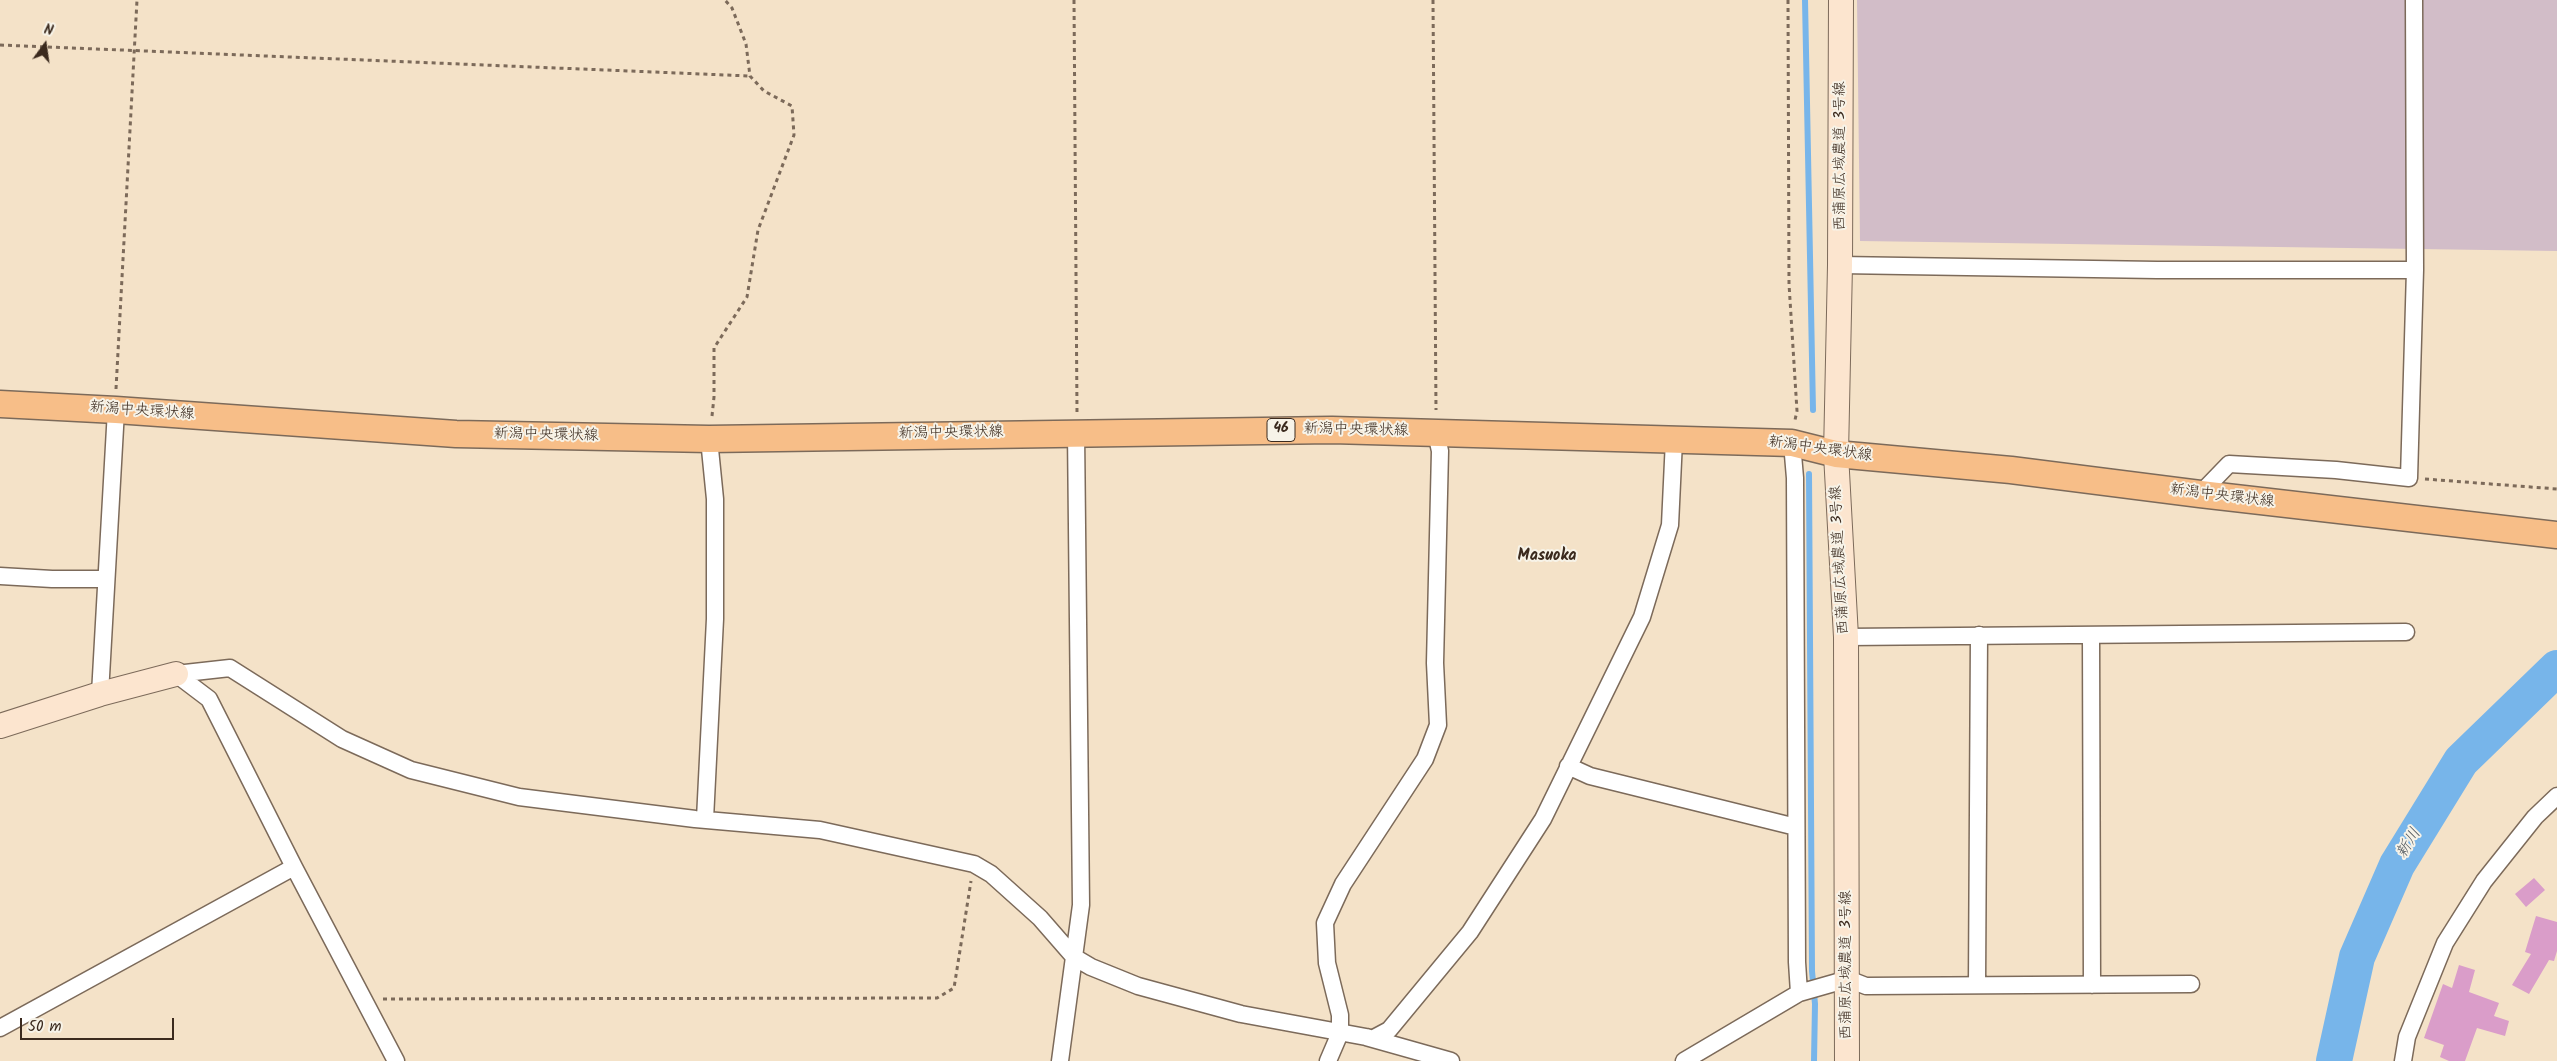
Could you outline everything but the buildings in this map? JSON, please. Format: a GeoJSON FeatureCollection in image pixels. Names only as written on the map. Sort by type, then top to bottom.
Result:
{"type":"FeatureCollection","features":[{"type":"Feature","properties":{"kind":"main road","name":"新潟中央環状線"},"geometry":{"type":"LineString","coordinates":[[0,404],[116,410],[456,434],[709,439],[1076,432],[1332,430],[1792,443],[1836,454],[2011,470],[2557,535]]}},
{"type":"Feature","properties":{"kind":"street","name":"西蒲原広域農道 3号線"},"geometry":{"type":"LineString","coordinates":[[1841,0],[1840,265],[1836,454],[1846,636],[1847,1061]]}},
{"type":"Feature","properties":{"kind":"street"},"geometry":{"type":"LineString","coordinates":[[2200,494],[2229,464],[2336,470],[2409,478],[2415,270],[2414,0]]}},
{"type":"Feature","properties":{"kind":"street"},"geometry":{"type":"LineString","coordinates":[[1840,265],[2157,270],[2415,270]]}},
{"type":"Feature","properties":{"kind":"street"},"geometry":{"type":"LineString","coordinates":[[100,694],[116,410]]}},
{"type":"Feature","properties":{"kind":"street"},"geometry":{"type":"LineString","coordinates":[[1060,1061],[1081,905],[1076,432]]}},
{"type":"Feature","properties":{"kind":"street"},"geometry":{"type":"LineString","coordinates":[[1328,1061],[1340,1033],[1340,1015],[1327,963],[1325,923],[1343,884],[1425,759],[1438,725],[1435,663],[1440,451],[1436,433]]}},
{"type":"Feature","properties":{"kind":"street"},"geometry":{"type":"LineString","coordinates":[[705,819],[715,619],[715,499],[709,439]]}},
{"type":"Feature","properties":{"kind":"street"},"geometry":{"type":"LineString","coordinates":[[1374,1038],[1389,1030],[1470,932],[1543,819],[1642,617],[1670,524],[1674,440]]}},
{"type":"Feature","properties":{"kind":"street"},"geometry":{"type":"LineString","coordinates":[[1792,443],[1795,478],[1797,962],[1800,993]]}},
{"type":"Feature","properties":{"kind":"street"},"geometry":{"type":"LineString","coordinates":[[0,576],[52,579],[105,579]]}},
{"type":"Feature","properties":{"kind":"street"},"geometry":{"type":"LineString","coordinates":[[1846,636],[2406,632]]}},
{"type":"Feature","properties":{"kind":"street"},"geometry":{"type":"LineString","coordinates":[[2091,634],[2092,985]]}},
{"type":"Feature","properties":{"kind":"street"},"geometry":{"type":"LineString","coordinates":[[1977,985],[1980,636]]}},
{"type":"Feature","properties":{"kind":"street"},"geometry":{"type":"LineString","coordinates":[[0,726],[100,694],[176,674],[230,668],[342,739],[411,770],[519,796],[705,819],[820,830],[974,864],[991,874],[1040,918],[1074,957],[1091,967],[1138,986],[1241,1014],[1374,1038],[1451,1061]]}},
{"type":"Feature","properties":{"kind":"street"},"geometry":{"type":"LineString","coordinates":[[176,674],[209,699],[294,867],[366,1000],[396,1061]]}},
{"type":"Feature","properties":{"kind":"street"},"geometry":{"type":"LineString","coordinates":[[1568,766],[1590,776],[1796,827]]}},
{"type":"Feature","properties":{"kind":"street"},"geometry":{"type":"LineString","coordinates":[[2403,1061],[2407,1037],[2444,943],[2484,881],[2534,817],[2557,796]]}},
{"type":"Feature","properties":{"kind":"street"},"geometry":{"type":"LineString","coordinates":[[0,1028],[294,867]]}},
{"type":"Feature","properties":{"kind":"street"},"geometry":{"type":"LineString","coordinates":[[1684,1061],[1800,993],[1848,979],[1866,986],[2191,984]]}},
{"type":"Feature","properties":{"kind":"path"},"geometry":{"type":"LineString","coordinates":[[116,410],[137,0]]}},
{"type":"Feature","properties":{"kind":"path"},"geometry":{"type":"LineString","coordinates":[[709,439],[714,397],[714,348],[747,297],[758,230],[794,135],[792,106],[764,91],[750,76],[746,44],[732,8],[725,0]]}},
{"type":"Feature","properties":{"kind":"path"},"geometry":{"type":"LineString","coordinates":[[1074,0],[1076,432]]}},
{"type":"Feature","properties":{"kind":"path"},"geometry":{"type":"LineString","coordinates":[[1433,0],[1436,433]]}},
{"type":"Feature","properties":{"kind":"path"},"geometry":{"type":"LineString","coordinates":[[1788,0],[1789,284],[1796,411],[1792,443]]}},
{"type":"Feature","properties":{"kind":"path"},"geometry":{"type":"LineString","coordinates":[[0,45],[750,76]]}},
{"type":"Feature","properties":{"kind":"path"},"geometry":{"type":"LineString","coordinates":[[2409,478],[2557,488]]}},
{"type":"Feature","properties":{"kind":"path"},"geometry":{"type":"LineString","coordinates":[[366,1000],[937,998],[954,988],[974,864]]}},
{"type":"Feature","properties":{"kind":"shaded area"},"geometry":{"type":"Polygon","coordinates":[[[1857,0],[2557,0],[2557,251],[1860,241],[1857,0]]]}},
{"type":"Feature","properties":{"kind":"waterway"},"geometry":{"type":"LineString","coordinates":[[1805,0],[1813,410]]}},
{"type":"Feature","properties":{"kind":"waterway"},"geometry":{"type":"LineString","coordinates":[[1809,474],[1814,1061]]}},
{"type":"Feature","properties":{"kind":"waterway","name":"新川"},"geometry":{"type":"LineString","coordinates":[[2334,1061],[2357,957],[2397,865],[2461,761],[2557,668]]}},
{"type":"Feature","properties":{"kind":"district","name":"Masuoka"},"geometry":{"type":"Point","coordinates":[1547,557]}}]}
